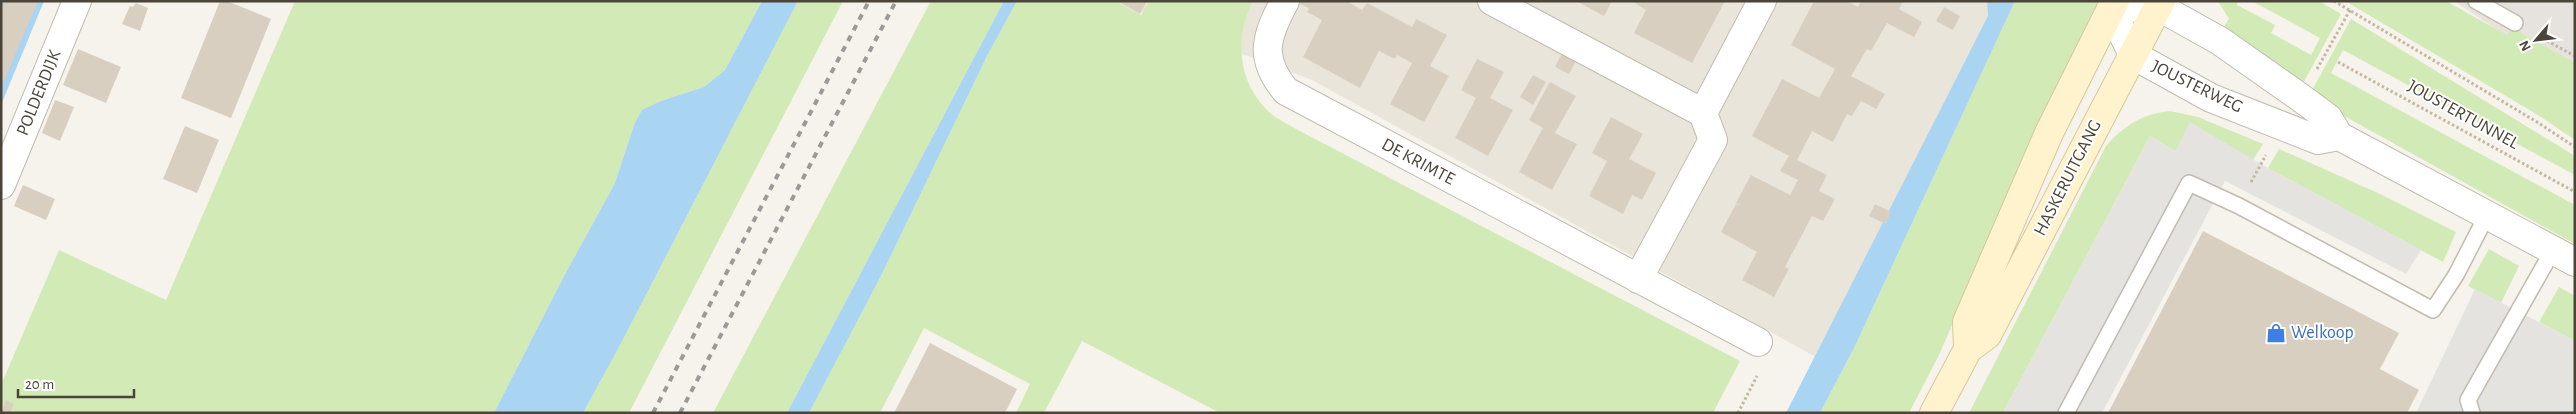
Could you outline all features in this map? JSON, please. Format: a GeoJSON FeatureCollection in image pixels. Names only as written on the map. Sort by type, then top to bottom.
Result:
{"type":"FeatureCollection","features":[{"type":"Feature","properties":{"kind":"main road","name":"HASKERUITGANG"},"geometry":{"type":"LineString","coordinates":[[1934,413],[1968,349],[1987,335],[2160,4]]}},
{"type":"Feature","properties":{"kind":"main road","name":"HASKERUITGANG"},"geometry":{"type":"LineString","coordinates":[[1968,349],[1966,322],[2053,125],[2113,5]]}},
{"type":"Feature","properties":{"kind":"street","name":"POLDERDIJK"},"geometry":{"type":"LineString","coordinates":[[1,185],[77,1]]}},
{"type":"Feature","properties":{"kind":"street","name":"DE KRIMTE"},"geometry":{"type":"LineString","coordinates":[[1285,1],[1273,23],[1266,46],[1271,68],[1286,91],[1758,342]]}},
{"type":"Feature","properties":{"kind":"street"},"geometry":{"type":"LineString","coordinates":[[1492,1],[1703,113],[1713,140],[1638,279]]}},
{"type":"Feature","properties":{"kind":"street"},"geometry":{"type":"LineString","coordinates":[[1703,113],[1762,1]]}},
{"type":"Feature","properties":{"kind":"street"},"geometry":{"type":"LineString","coordinates":[[2113,5],[2160,4],[2220,41],[2293,92],[2328,118],[2339,136],[2564,256]]}},
{"type":"Feature","properties":{"kind":"street","name":"JOUSTERWEG"},"geometry":{"type":"LineString","coordinates":[[2113,5],[2133,55],[2192,89],[2283,127],[2318,140],[2339,136]]}},
{"type":"Feature","properties":{"kind":"lane"},"geometry":{"type":"LineString","coordinates":[[2476,1],[2515,23]]}},
{"type":"Feature","properties":{"kind":"lane"},"geometry":{"type":"LineString","coordinates":[[2066,413],[2189,183],[2239,206],[2433,310],[2456,275],[2487,215]]}},
{"type":"Feature","properties":{"kind":"lane"},"geometry":{"type":"LineString","coordinates":[[2472,413],[2468,400],[2564,256]]}},
{"type":"Feature","properties":{"kind":"path"},"geometry":{"type":"LineString","coordinates":[[2334,1],[2537,122],[2575,148]]}},
{"type":"Feature","properties":{"kind":"path"},"geometry":{"type":"LineString","coordinates":[[2315,74],[2350,10]]}},
{"type":"Feature","properties":{"kind":"path"},"geometry":{"type":"LineString","coordinates":[[2515,23],[2575,56]]}},
{"type":"Feature","properties":{"kind":"path","name":"JOUSTERTUNNEL"},"geometry":{"type":"LineString","coordinates":[[2338,62],[2575,192]]}},
{"type":"Feature","properties":{"kind":"shaded area"},"geometry":{"type":"Polygon","coordinates":[[[1124,1],[1478,1],[1510,18],[1518,1],[2011,1],[1834,367],[1312,80],[1174,28],[1124,1]]]}},
{"type":"Feature","properties":{"kind":"shaded area"},"geometry":{"type":"Polygon","coordinates":[[[2454,1],[2575,1],[2575,81],[2454,1]]]}},
{"type":"Feature","properties":{"kind":"shaded area"},"geometry":{"type":"Polygon","coordinates":[[[2190,122],[2268,168],[2421,250],[2406,274],[2225,181],[2102,413],[2003,413],[2150,136],[2175,151],[2190,122]]]}},
{"type":"Feature","properties":{"kind":"shaded area"},"geometry":{"type":"Polygon","coordinates":[[[2475,289],[2575,341],[2575,413],[2416,413],[2475,289]]]}},
{"type":"Feature","properties":{"kind":"green space"},"geometry":{"type":"Polygon","coordinates":[[[295,1],[762,1],[725,70],[704,87],[661,101],[634,125],[615,183],[563,278],[494,413],[1,413],[1,385],[59,250],[166,300],[295,1]]]}},
{"type":"Feature","properties":{"kind":"green space"},"geometry":{"type":"Polygon","coordinates":[[[798,1],[843,1],[629,413],[583,413],[618,349],[798,1]]]}},
{"type":"Feature","properties":{"kind":"green space"},"geometry":{"type":"Polygon","coordinates":[[[931,1],[1004,1],[787,413],[713,413],[931,1]]]}},
{"type":"Feature","properties":{"kind":"green space"},"geometry":{"type":"Polygon","coordinates":[[[1017,1],[1116,1],[1141,15],[1149,1],[1253,1],[1243,28],[1242,57],[1244,71],[1256,97],[1269,112],[1298,130],[1740,361],[1713,413],[1220,413],[1082,341],[1044,413],[1016,413],[1030,384],[924,328],[880,413],[809,413],[881,276],[987,56],[1017,1]]]}},
{"type":"Feature","properties":{"kind":"green space"},"geometry":{"type":"Polygon","coordinates":[[[2015,1],[2103,1],[2040,124],[1939,355],[1909,413],[1820,413],[1855,346],[2015,1]]]}},
{"type":"Feature","properties":{"kind":"green space"},"geometry":{"type":"Polygon","coordinates":[[[2218,1],[2238,1],[2237,5],[2275,25],[2271,33],[2311,55],[2320,38],[2252,1],[2319,1],[2341,14],[2301,87],[2223,28],[2229,19],[2218,1]]]}},
{"type":"Feature","properties":{"kind":"green space"},"geometry":{"type":"Polygon","coordinates":[[[2345,1],[2446,1],[2507,35],[2512,28],[2575,63],[2575,140],[2538,115],[2345,1]]]}},
{"type":"Feature","properties":{"kind":"green space"},"geometry":{"type":"Polygon","coordinates":[[[2351,19],[2575,156],[2575,175],[2343,50],[2331,73],[2575,205],[2575,244],[2346,117],[2310,94],[2351,19]]]}},
{"type":"Feature","properties":{"kind":"green space"},"geometry":{"type":"Polygon","coordinates":[[[2170,111],[2198,117],[2263,144],[2253,160],[2175,151],[2150,136],[2003,413],[1969,413],[2106,146],[2127,126],[2142,118],[2170,111]]]}},
{"type":"Feature","properties":{"kind":"green space"},"geometry":{"type":"Polygon","coordinates":[[[2279,149],[2380,194],[2456,232],[2443,262],[2268,168],[2279,149]]]}},
{"type":"Feature","properties":{"kind":"green space"},"geometry":{"type":"Polygon","coordinates":[[[2489,249],[2519,266],[2501,303],[2468,286],[2489,249]]]}},
{"type":"Feature","properties":{"kind":"green space"},"geometry":{"type":"Polygon","coordinates":[[[2559,287],[2575,296],[2575,341],[2539,322],[2559,287]]]}},
{"type":"Feature","properties":{"kind":"water"},"geometry":{"type":"Polygon","coordinates":[[[1,1],[44,1],[1,105],[1,1]]]}},
{"type":"Feature","properties":{"kind":"water"},"geometry":{"type":"Polygon","coordinates":[[[762,1],[798,1],[583,413],[494,413],[563,278],[615,183],[634,125],[642,110],[661,101],[704,87],[725,70],[762,1]]]}},
{"type":"Feature","properties":{"kind":"water"},"geometry":{"type":"Polygon","coordinates":[[[1004,1],[1017,1],[987,56],[881,276],[809,413],[787,413],[1004,1]]]}},
{"type":"Feature","properties":{"kind":"water"},"geometry":{"type":"Polygon","coordinates":[[[1987,1],[2015,1],[1855,346],[1820,413],[1786,413],[1988,16],[1987,1]]]}},
{"type":"Feature","properties":{"kind":"building"},"geometry":{"type":"Polygon","coordinates":[[[5,1],[38,1],[4,81],[1,80],[1,11],[5,1]]]}},
{"type":"Feature","properties":{"kind":"building"},"geometry":{"type":"Polygon","coordinates":[[[220,1],[227,1],[271,19],[231,118],[181,98],[220,1]]]}},
{"type":"Feature","properties":{"kind":"building"},"geometry":{"type":"Polygon","coordinates":[[[1117,1],[1147,1],[1140,14],[1117,1]]]}},
{"type":"Feature","properties":{"kind":"building"},"geometry":{"type":"Polygon","coordinates":[[[1301,1],[1346,1],[1362,10],[1367,3],[1412,27],[1416,19],[1447,35],[1430,66],[1449,76],[1424,122],[1390,104],[1412,63],[1397,55],[1395,59],[1379,51],[1360,88],[1303,57],[1322,20],[1307,12],[1309,8],[1300,4],[1301,1]]]}},
{"type":"Feature","properties":{"kind":"building"},"geometry":{"type":"Polygon","coordinates":[[[1576,1],[1612,1],[1604,16],[1576,1]]]}},
{"type":"Feature","properties":{"kind":"building"},"geometry":{"type":"Polygon","coordinates":[[[1632,1],[1725,1],[1692,63],[1634,33],[1646,10],[1632,1]]]}},
{"type":"Feature","properties":{"kind":"building"},"geometry":{"type":"Polygon","coordinates":[[[1814,1],[1847,1],[1858,7],[1861,1],[1903,1],[1899,9],[1922,22],[1914,37],[1887,23],[1871,51],[1867,49],[1851,76],[1885,94],[1876,109],[1861,101],[1852,116],[1847,114],[1833,142],[1812,131],[1797,160],[1827,175],[1819,191],[1835,199],[1823,221],[1812,216],[1785,267],[1789,269],[1774,297],[1742,280],[1757,252],[1721,232],[1736,204],[1741,206],[1736,203],[1751,175],[1790,195],[1798,180],[1780,171],[1789,156],[1752,136],[1782,79],[1819,98],[1835,69],[1791,45],[1814,1]]]}},
{"type":"Feature","properties":{"kind":"building"},"geometry":{"type":"Polygon","coordinates":[[[136,3],[148,8],[140,31],[122,24],[130,6],[133,7],[136,3]]]}},
{"type":"Feature","properties":{"kind":"building"},"geometry":{"type":"Polygon","coordinates":[[[1944,7],[1960,16],[1953,30],[1936,21],[1944,7]]]}},
{"type":"Feature","properties":{"kind":"building"},"geometry":{"type":"Polygon","coordinates":[[[78,49],[121,67],[106,103],[63,85],[78,49]]]}},
{"type":"Feature","properties":{"kind":"building"},"geometry":{"type":"Polygon","coordinates":[[[1562,53],[1576,61],[1569,74],[1555,67],[1562,53]]]}},
{"type":"Feature","properties":{"kind":"building"},"geometry":{"type":"Polygon","coordinates":[[[1477,59],[1504,72],[1490,98],[1513,110],[1488,156],[1455,138],[1476,98],[1461,90],[1477,59]]]}},
{"type":"Feature","properties":{"kind":"building"},"geometry":{"type":"Polygon","coordinates":[[[1533,75],[1546,82],[1533,105],[1520,97],[1533,75]]]}},
{"type":"Feature","properties":{"kind":"building"},"geometry":{"type":"Polygon","coordinates":[[[1550,82],[1576,96],[1555,133],[1577,144],[1552,190],[1519,172],[1543,128],[1529,120],[1550,82]]]}},
{"type":"Feature","properties":{"kind":"building"},"geometry":{"type":"Polygon","coordinates":[[[55,100],[74,107],[60,141],[42,133],[55,100]]]}},
{"type":"Feature","properties":{"kind":"building"},"geometry":{"type":"Polygon","coordinates":[[[1611,117],[1643,134],[1629,159],[1656,173],[1642,200],[1632,195],[1623,214],[1589,196],[1607,161],[1592,153],[1611,117]]]}},
{"type":"Feature","properties":{"kind":"building"},"geometry":{"type":"Polygon","coordinates":[[[185,126],[219,140],[197,193],[163,179],[185,126]]]}},
{"type":"Feature","properties":{"kind":"building"},"geometry":{"type":"Polygon","coordinates":[[[23,185],[55,199],[46,220],[14,206],[23,185]]]}},
{"type":"Feature","properties":{"kind":"building"},"geometry":{"type":"Polygon","coordinates":[[[1875,204],[1891,212],[1886,224],[1869,216],[1875,204]]]}},
{"type":"Feature","properties":{"kind":"building"},"geometry":{"type":"Polygon","coordinates":[[[2203,231],[2399,333],[2380,369],[2419,390],[2407,413],[2108,413],[2203,231]]]}},
{"type":"Feature","properties":{"kind":"building"},"geometry":{"type":"Polygon","coordinates":[[[930,343],[1017,389],[1005,413],[894,413],[930,343]]]}},
{"type":"Feature","properties":{"kind":"building"},"geometry":{"type":"Polygon","coordinates":[[[6,400],[14,404],[10,413],[1,413],[6,400]]]}},
{"type":"Feature","properties":{"kind":"railway"},"geometry":{"type":"LineString","coordinates":[[653,413],[869,1]]}},
{"type":"Feature","properties":{"kind":"railway"},"geometry":{"type":"LineString","coordinates":[[680,413],[896,1]]}},
{"type":"Feature","properties":{"kind":"place","name":"Welkoop"},"geometry":{"type":"Point","coordinates":[2276,333]}}]}
